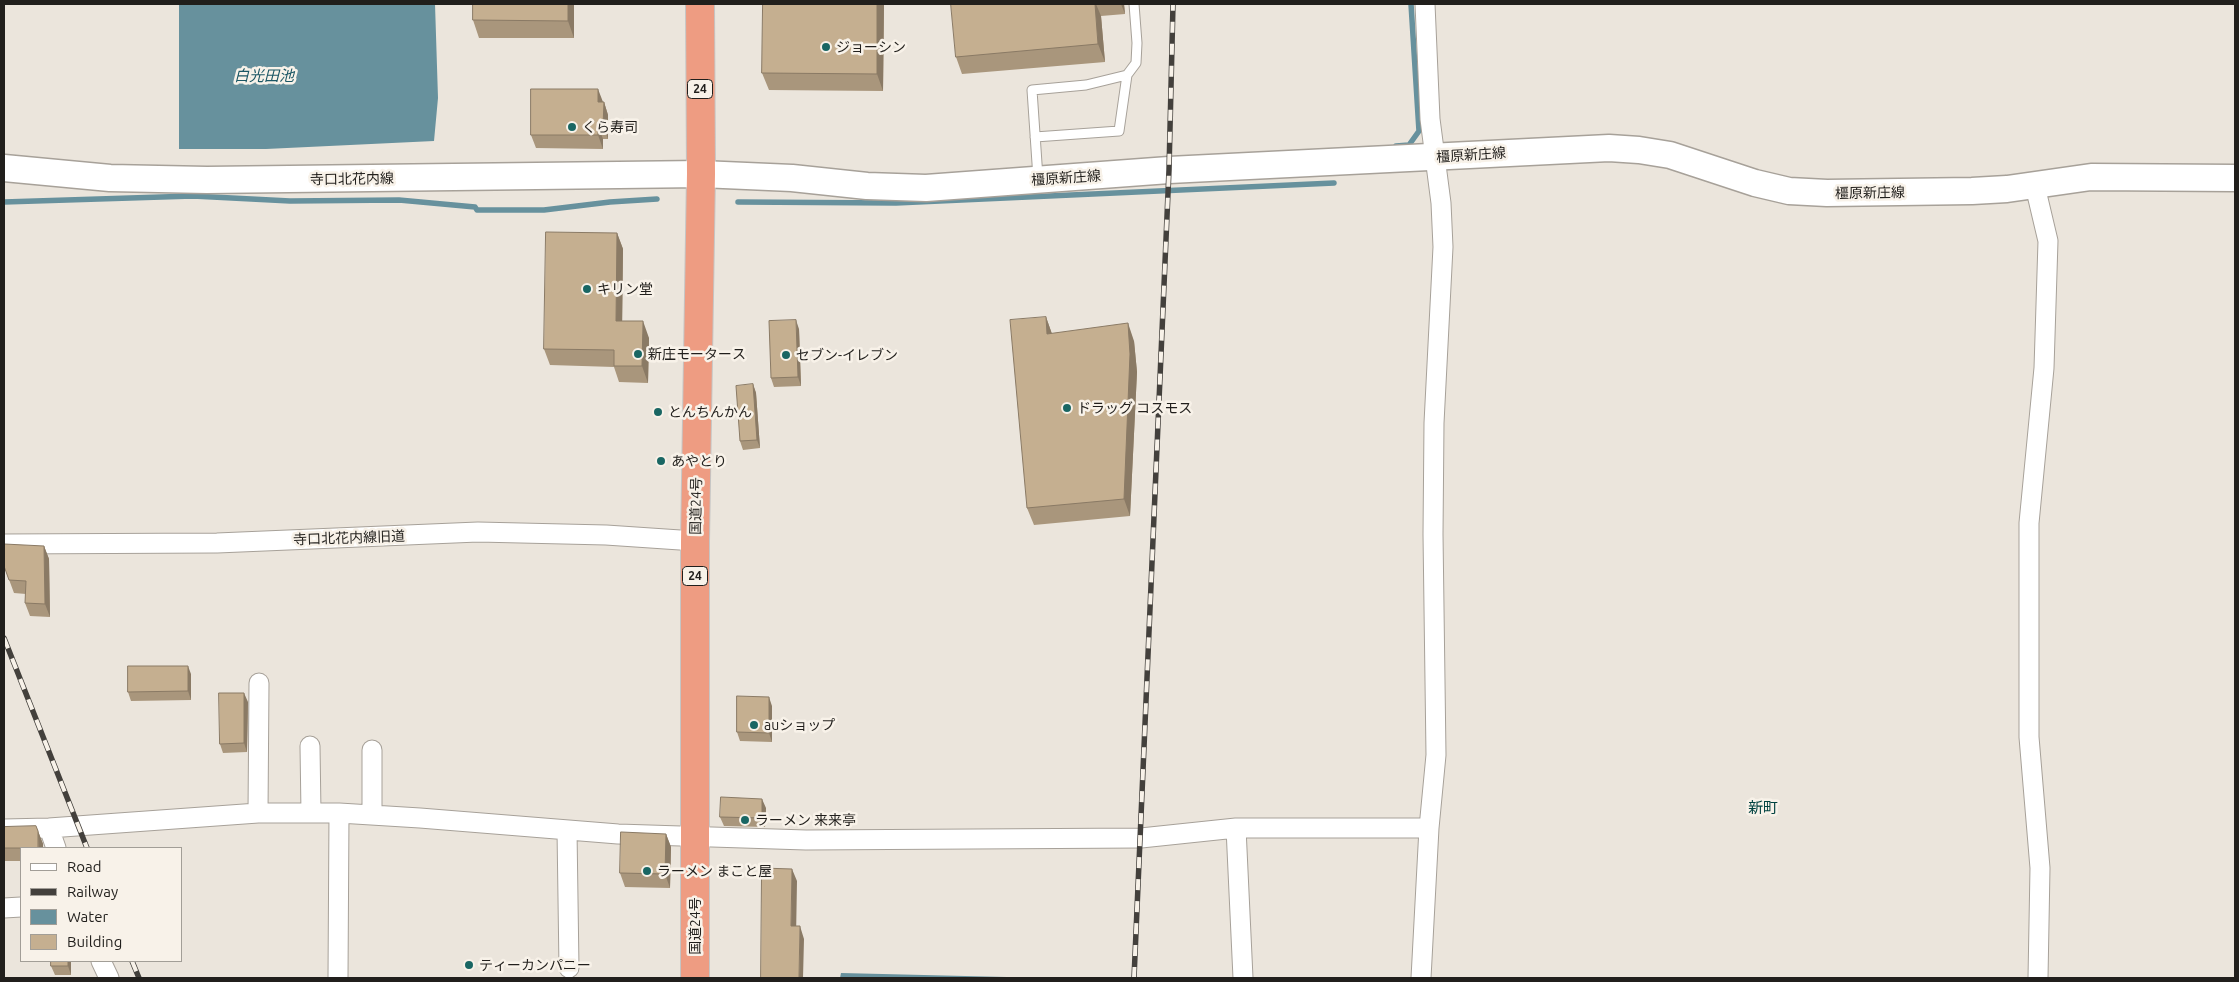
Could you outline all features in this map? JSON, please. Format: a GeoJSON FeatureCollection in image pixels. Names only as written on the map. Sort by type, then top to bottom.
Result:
{"type":"FeatureCollection","features":[{"type":"Feature","properties":{"kind":"highway","name":"国道24号"},"geometry":{"type":"LineString","coordinates":[[695,978],[695,540],[701,174],[700,4]]}},
{"type":"Feature","properties":{"kind":"main road","name":"橿原新庄線"},"geometry":{"type":"LineString","coordinates":[[701,174],[792,178],[895,188],[964,186],[1169,170],[1609,148],[1670,155],[1755,183],[1789,191],[1826,193],[1972,191],[2035,186],[2091,177],[2235,178]]}},
{"type":"Feature","properties":{"kind":"main road","name":"寺口北花内線"},"geometry":{"type":"LineString","coordinates":[[4,168],[110,178],[207,180],[701,174]]}},
{"type":"Feature","properties":{"kind":"street"},"geometry":{"type":"LineString","coordinates":[[1421,978],[1437,723],[1433,534],[1434,451],[1442,247],[1441,202],[1430,119],[1425,4]]}},
{"type":"Feature","properties":{"kind":"street"},"geometry":{"type":"LineString","coordinates":[[2035,186],[2048,241],[2044,368],[2030,523],[2029,737],[2040,868],[2038,978]]}},
{"type":"Feature","properties":{"kind":"street","name":"寺口北花内線旧道"},"geometry":{"type":"LineString","coordinates":[[4,544],[217,544],[478,532],[606,535],[695,540]]}},
{"type":"Feature","properties":{"kind":"street"},"geometry":{"type":"LineString","coordinates":[[258,813],[259,683]]}},
{"type":"Feature","properties":{"kind":"street"},"geometry":{"type":"LineString","coordinates":[[310,746],[311,813]]}},
{"type":"Feature","properties":{"kind":"street"},"geometry":{"type":"LineString","coordinates":[[372,750],[372,815]]}},
{"type":"Feature","properties":{"kind":"street"},"geometry":{"type":"LineString","coordinates":[[4,829],[49,828],[258,813],[339,813],[567,830],[695,837],[806,840],[1141,838],[1236,828],[1429,828]]}},
{"type":"Feature","properties":{"kind":"street"},"geometry":{"type":"LineString","coordinates":[[338,978],[339,813]]}},
{"type":"Feature","properties":{"kind":"street"},"geometry":{"type":"LineString","coordinates":[[49,828],[56,847]]}},
{"type":"Feature","properties":{"kind":"street"},"geometry":{"type":"LineString","coordinates":[[1236,828],[1242,978]]}},
{"type":"Feature","properties":{"kind":"street"},"geometry":{"type":"LineString","coordinates":[[567,830],[569,968]]}},
{"type":"Feature","properties":{"kind":"street"},"geometry":{"type":"LineString","coordinates":[[4,908],[20,907]]}},
{"type":"Feature","properties":{"kind":"street"},"geometry":{"type":"LineString","coordinates":[[101,962],[109,978]]}},
{"type":"Feature","properties":{"kind":"lane"},"geometry":{"type":"LineString","coordinates":[[1035,137],[1119,131],[1127,75],[1136,62],[1137,43],[1134,4]]}},
{"type":"Feature","properties":{"kind":"lane"},"geometry":{"type":"LineString","coordinates":[[1038,180],[1032,90],[1086,85],[1127,75]]}},
{"type":"Feature","properties":{"kind":"water","name":"白光田池"},"geometry":{"type":"Polygon","coordinates":[[[179,4],[435,4],[438,98],[434,141],[266,149],[179,149],[179,4]]]}},
{"type":"Feature","properties":{"kind":"water"},"geometry":{"type":"Polygon","coordinates":[[[841,973],[1048,978],[840,978],[841,973]]]}},
{"type":"Feature","properties":{"kind":"building"},"geometry":{"type":"Polygon","coordinates":[[[473,4],[568,4],[568,21],[473,20],[473,4]]]}},
{"type":"Feature","properties":{"kind":"building","name":"ジョーシン"},"geometry":{"type":"Polygon","coordinates":[[[763,4],[877,4],[877,74],[762,73],[763,4]]]}},
{"type":"Feature","properties":{"kind":"building"},"geometry":{"type":"Polygon","coordinates":[[[951,4],[1095,4],[1098,44],[956,57],[951,4]]]}},
{"type":"Feature","properties":{"kind":"building","name":"くら寿司"},"geometry":{"type":"Polygon","coordinates":[[[531,89],[598,89],[598,102],[604,102],[603,126],[598,126],[598,135],[531,135],[531,89]]]}},
{"type":"Feature","properties":{"kind":"building","name":"キリン堂"},"geometry":{"type":"Polygon","coordinates":[[[546,232],[617,233],[616,321],[643,321],[642,366],[614,366],[614,350],[544,349],[546,232]]]}},
{"type":"Feature","properties":{"kind":"building"},"geometry":{"type":"Polygon","coordinates":[[[1046,317],[1047,334],[1128,323],[1130,354],[1124,499],[1027,508],[1010,320],[1046,317]]]}},
{"type":"Feature","properties":{"kind":"building"},"geometry":{"type":"Polygon","coordinates":[[[796,320],[798,377],[771,378],[769,321],[796,320]]]}},
{"type":"Feature","properties":{"kind":"building"},"geometry":{"type":"Polygon","coordinates":[[[753,384],[757,440],[740,441],[736,386],[753,384]]]}},
{"type":"Feature","properties":{"kind":"building"},"geometry":{"type":"Polygon","coordinates":[[[4,544],[44,546],[45,604],[25,603],[26,581],[9,580],[4,566],[4,544]]]}},
{"type":"Feature","properties":{"kind":"building"},"geometry":{"type":"Polygon","coordinates":[[[128,666],[188,666],[188,691],[128,692],[128,666]]]}},
{"type":"Feature","properties":{"kind":"building"},"geometry":{"type":"Polygon","coordinates":[[[219,693],[244,693],[244,743],[220,744],[219,693]]]}},
{"type":"Feature","properties":{"kind":"building"},"geometry":{"type":"Polygon","coordinates":[[[737,696],[769,697],[769,733],[737,732],[737,696]]]}},
{"type":"Feature","properties":{"kind":"building"},"geometry":{"type":"Polygon","coordinates":[[[721,797],[762,799],[762,818],[720,817],[721,797]]]}},
{"type":"Feature","properties":{"kind":"building"},"geometry":{"type":"Polygon","coordinates":[[[36,826],[38,831],[38,847],[4,848],[4,827],[36,826]]]}},
{"type":"Feature","properties":{"kind":"building"},"geometry":{"type":"Polygon","coordinates":[[[621,832],[666,834],[665,874],[620,873],[621,832]]]}},
{"type":"Feature","properties":{"kind":"building"},"geometry":{"type":"Polygon","coordinates":[[[762,868],[792,869],[791,926],[800,926],[799,978],[761,978],[762,868]]]}},
{"type":"Feature","properties":{"kind":"building"},"geometry":{"type":"Polygon","coordinates":[[[51,962],[68,962],[68,966],[51,966],[51,962]]]}},
{"type":"Feature","properties":{"kind":"waterway"},"geometry":{"type":"LineString","coordinates":[[1396,146],[1409,145],[1419,131],[1411,4]]}},
{"type":"Feature","properties":{"kind":"waterway"},"geometry":{"type":"LineString","coordinates":[[738,202],[896,203],[1334,183]]}},
{"type":"Feature","properties":{"kind":"waterway"},"geometry":{"type":"LineString","coordinates":[[4,202],[193,196],[290,201],[399,200],[475,207],[477,210],[544,210],[610,202],[657,199]]}},
{"type":"Feature","properties":{"kind":"railway"},"geometry":{"type":"LineString","coordinates":[[1134,978],[1169,170],[1173,4]]}},
{"type":"Feature","properties":{"kind":"railway"},"geometry":{"type":"LineString","coordinates":[[4,638],[87,847]]}},
{"type":"Feature","properties":{"kind":"railway"},"geometry":{"type":"LineString","coordinates":[[132,962],[139,978]]}},
{"type":"Feature","properties":{"kind":"place","name":"ジョーシン"},"geometry":{"type":"Point","coordinates":[826,47]}},
{"type":"Feature","properties":{"kind":"place","name":"くら寿司"},"geometry":{"type":"Point","coordinates":[572,127]}},
{"type":"Feature","properties":{"kind":"place","name":"キリン堂"},"geometry":{"type":"Point","coordinates":[587,289]}},
{"type":"Feature","properties":{"kind":"place","name":"新庄モータース"},"geometry":{"type":"Point","coordinates":[638,354]}},
{"type":"Feature","properties":{"kind":"place","name":"セブン-イレブン"},"geometry":{"type":"Point","coordinates":[786,355]}},
{"type":"Feature","properties":{"kind":"place","name":"ドラッグ コスモス"},"geometry":{"type":"Point","coordinates":[1067,408]}},
{"type":"Feature","properties":{"kind":"place","name":"とんちんかん"},"geometry":{"type":"Point","coordinates":[658,412]}},
{"type":"Feature","properties":{"kind":"place","name":"あやとり"},"geometry":{"type":"Point","coordinates":[661,461]}},
{"type":"Feature","properties":{"kind":"place","name":"auショップ"},"geometry":{"type":"Point","coordinates":[754,725]}},
{"type":"Feature","properties":{"kind":"place","name":"ラーメン 来来亭"},"geometry":{"type":"Point","coordinates":[745,820]}},
{"type":"Feature","properties":{"kind":"place","name":"ラーメン まこと屋"},"geometry":{"type":"Point","coordinates":[647,871]}},
{"type":"Feature","properties":{"kind":"place","name":"ティーカンパニー"},"geometry":{"type":"Point","coordinates":[469,965]}},
{"type":"Feature","properties":{"kind":"district","name":"新町"},"geometry":{"type":"Point","coordinates":[1763,808]}}]}
